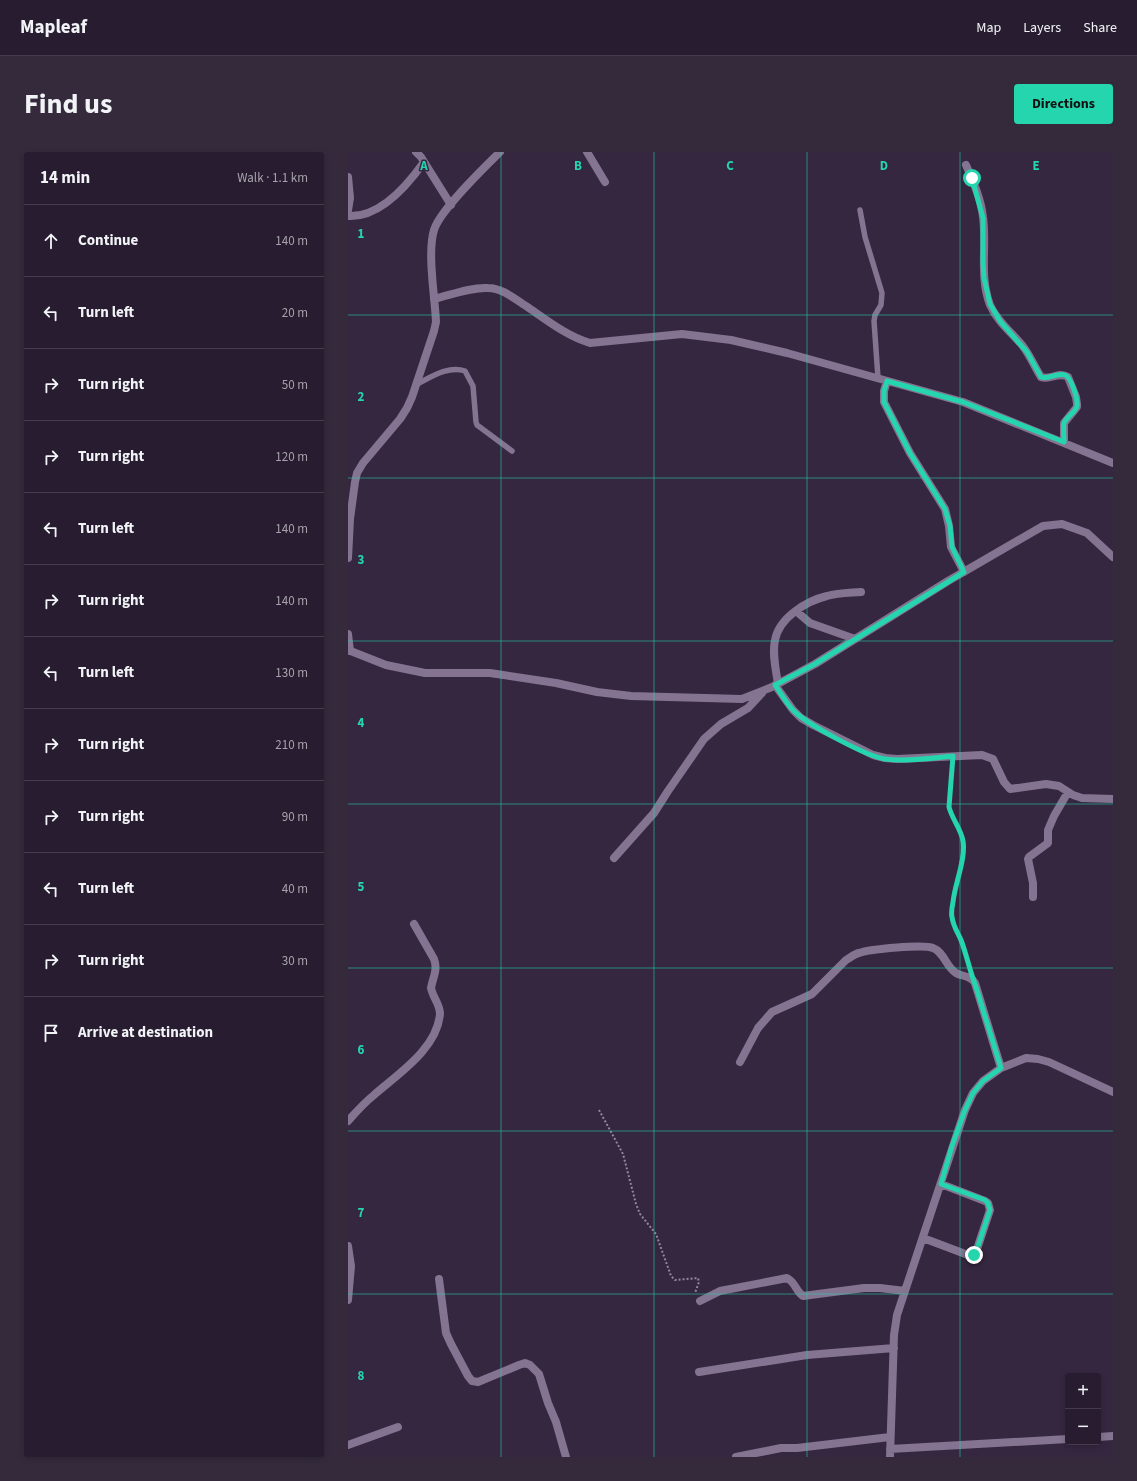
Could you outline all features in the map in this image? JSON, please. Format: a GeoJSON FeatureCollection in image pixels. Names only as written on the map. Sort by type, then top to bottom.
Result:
{"type":"FeatureCollection","features":[{"type":"Feature","properties":{"kind":"street"},"geometry":{"type":"LineString","coordinates":[[416,152],[451,205]]}},
{"type":"Feature","properties":{"kind":"street"},"geometry":{"type":"LineString","coordinates":[[348,558],[350,519],[354,482],[357,473],[362,463],[400,419],[407,408],[417,384],[434,331],[436,322],[432,256],[434,230],[439,220],[451,205],[500,152]]}},
{"type":"Feature","properties":{"kind":"street"},"geometry":{"type":"LineString","coordinates":[[587,152],[605,182]]}},
{"type":"Feature","properties":{"kind":"street"},"geometry":{"type":"LineString","coordinates":[[348,216],[362,216],[393,198],[408,183],[424,162]]}},
{"type":"Feature","properties":{"kind":"street"},"geometry":{"type":"LineString","coordinates":[[966,165],[978,198],[983,218],[984,278],[990,304],[1000,321],[1027,352],[1041,377],[1044,378],[1061,374],[1070,380],[1076,397],[1076,407],[1064,423],[1064,442]]}},
{"type":"Feature","properties":{"kind":"street"},"geometry":{"type":"LineString","coordinates":[[348,177],[350,198],[348,210]]}},
{"type":"Feature","properties":{"kind":"street"},"geometry":{"type":"LineString","coordinates":[[434,299],[478,288],[497,289],[507,293],[557,327],[580,340],[590,343],[682,334],[731,340],[787,352],[963,402],[1113,463]]}},
{"type":"Feature","properties":{"kind":"street"},"geometry":{"type":"LineString","coordinates":[[887,381],[884,396],[888,412],[910,453],[945,509],[950,526],[952,547],[964,572]]}},
{"type":"Feature","properties":{"kind":"street"},"geometry":{"type":"LineString","coordinates":[[348,634],[349,651],[386,665],[425,673],[490,673],[556,683],[597,692],[631,696],[742,699],[766,690],[815,664],[964,572],[1043,526],[1062,524],[1087,534],[1113,557]]}},
{"type":"Feature","properties":{"kind":"street"},"geometry":{"type":"LineString","coordinates":[[861,592],[827,596],[811,602],[796,611],[783,622],[777,632],[774,642],[777,684],[793,710],[801,718],[873,755],[897,759],[982,755],[993,759],[1004,782],[1010,789],[1046,784],[1059,786],[1082,798],[1113,799]]}},
{"type":"Feature","properties":{"kind":"street"},"geometry":{"type":"LineString","coordinates":[[796,611],[810,623],[855,639]]}},
{"type":"Feature","properties":{"kind":"street"},"geometry":{"type":"LineString","coordinates":[[614,858],[654,813],[704,739],[721,724],[748,708],[766,690]]}},
{"type":"Feature","properties":{"kind":"street"},"geometry":{"type":"LineString","coordinates":[[1033,898],[1033,883],[1029,857],[1048,843],[1048,830],[1054,816],[1068,792]]}},
{"type":"Feature","properties":{"kind":"street"},"geometry":{"type":"LineString","coordinates":[[348,1121],[374,1094],[415,1060],[432,1036],[437,1025],[440,1014],[439,1007],[431,988],[437,970],[436,964],[414,924]]}},
{"type":"Feature","properties":{"kind":"street"},"geometry":{"type":"LineString","coordinates":[[740,1062],[758,1028],[772,1012],[812,994],[846,960],[859,953],[889,948],[933,947],[940,952],[955,972],[973,979],[1001,1068]]}},
{"type":"Feature","properties":{"kind":"street"},"geometry":{"type":"LineString","coordinates":[[1065,1439],[890,1453],[894,1348],[897,1315],[960,1124],[973,1093],[983,1081],[1001,1068],[1026,1058],[1038,1059],[1054,1064],[1113,1092]]}},
{"type":"Feature","properties":{"kind":"street"},"geometry":{"type":"LineString","coordinates":[[923,1238],[968,1255],[974,1255],[990,1210],[988,1203],[985,1200],[941,1184]]}},
{"type":"Feature","properties":{"kind":"street"},"geometry":{"type":"LineString","coordinates":[[348,1246],[351,1266],[348,1300]]}},
{"type":"Feature","properties":{"kind":"street"},"geometry":{"type":"LineString","coordinates":[[700,1301],[720,1292],[787,1278],[791,1280],[803,1296],[864,1288],[905,1291]]}},
{"type":"Feature","properties":{"kind":"street"},"geometry":{"type":"LineString","coordinates":[[438,1279],[446,1332],[450,1344],[468,1376],[472,1381],[478,1382],[524,1363],[535,1368],[541,1379],[548,1403],[556,1422],[566,1457]]}},
{"type":"Feature","properties":{"kind":"street"},"geometry":{"type":"LineString","coordinates":[[699,1372],[807,1355],[894,1348]]}},
{"type":"Feature","properties":{"kind":"street"},"geometry":{"type":"LineString","coordinates":[[348,1445],[398,1427]]}},
{"type":"Feature","properties":{"kind":"street"},"geometry":{"type":"LineString","coordinates":[[1101,1437],[1113,1436]]}},
{"type":"Feature","properties":{"kind":"street"},"geometry":{"type":"LineString","coordinates":[[736,1457],[781,1448],[797,1448],[890,1437]]}},
{"type":"Feature","properties":{"kind":"lane"},"geometry":{"type":"LineString","coordinates":[[860,210],[882,293],[881,305],[875,315],[874,321],[878,378]]}},
{"type":"Feature","properties":{"kind":"lane"},"geometry":{"type":"LineString","coordinates":[[417,384],[454,369],[465,372],[473,386],[477,425],[512,451]]}},
{"type":"Feature","properties":{"kind":"path"},"geometry":{"type":"LineString","coordinates":[[953,756],[949,807],[951,815],[962,837],[963,850],[952,903],[952,918],[955,930],[961,940],[973,979]]}},
{"type":"Feature","properties":{"kind":"path"},"geometry":{"type":"LineString","coordinates":[[599,1110],[623,1154],[636,1204],[640,1214],[656,1234],[671,1276],[675,1280],[698,1278],[699,1282],[694,1295],[696,1300],[700,1301]]}},
{"type":"Feature","properties":{"kind":"route"},"geometry":{"type":"LineString","coordinates":[[972,178],[982,209],[984,229],[984,278],[990,304],[1000,321],[1027,352],[1041,377],[1044,378],[1061,374],[1068,377],[1076,397],[1076,407],[1064,423],[1064,442],[963,402],[887,381],[884,391],[884,402],[888,412],[923,476],[945,509],[950,526],[952,547],[964,572],[815,664],[775,685],[786,702],[801,718],[873,755],[897,759],[953,756],[949,807],[951,815],[962,837],[963,850],[952,903],[952,918],[955,930],[961,940],[972,973],[1001,1068],[983,1081],[973,1093],[952,1146],[941,1184],[985,1200],[990,1206],[990,1210],[974,1255]]}}]}
